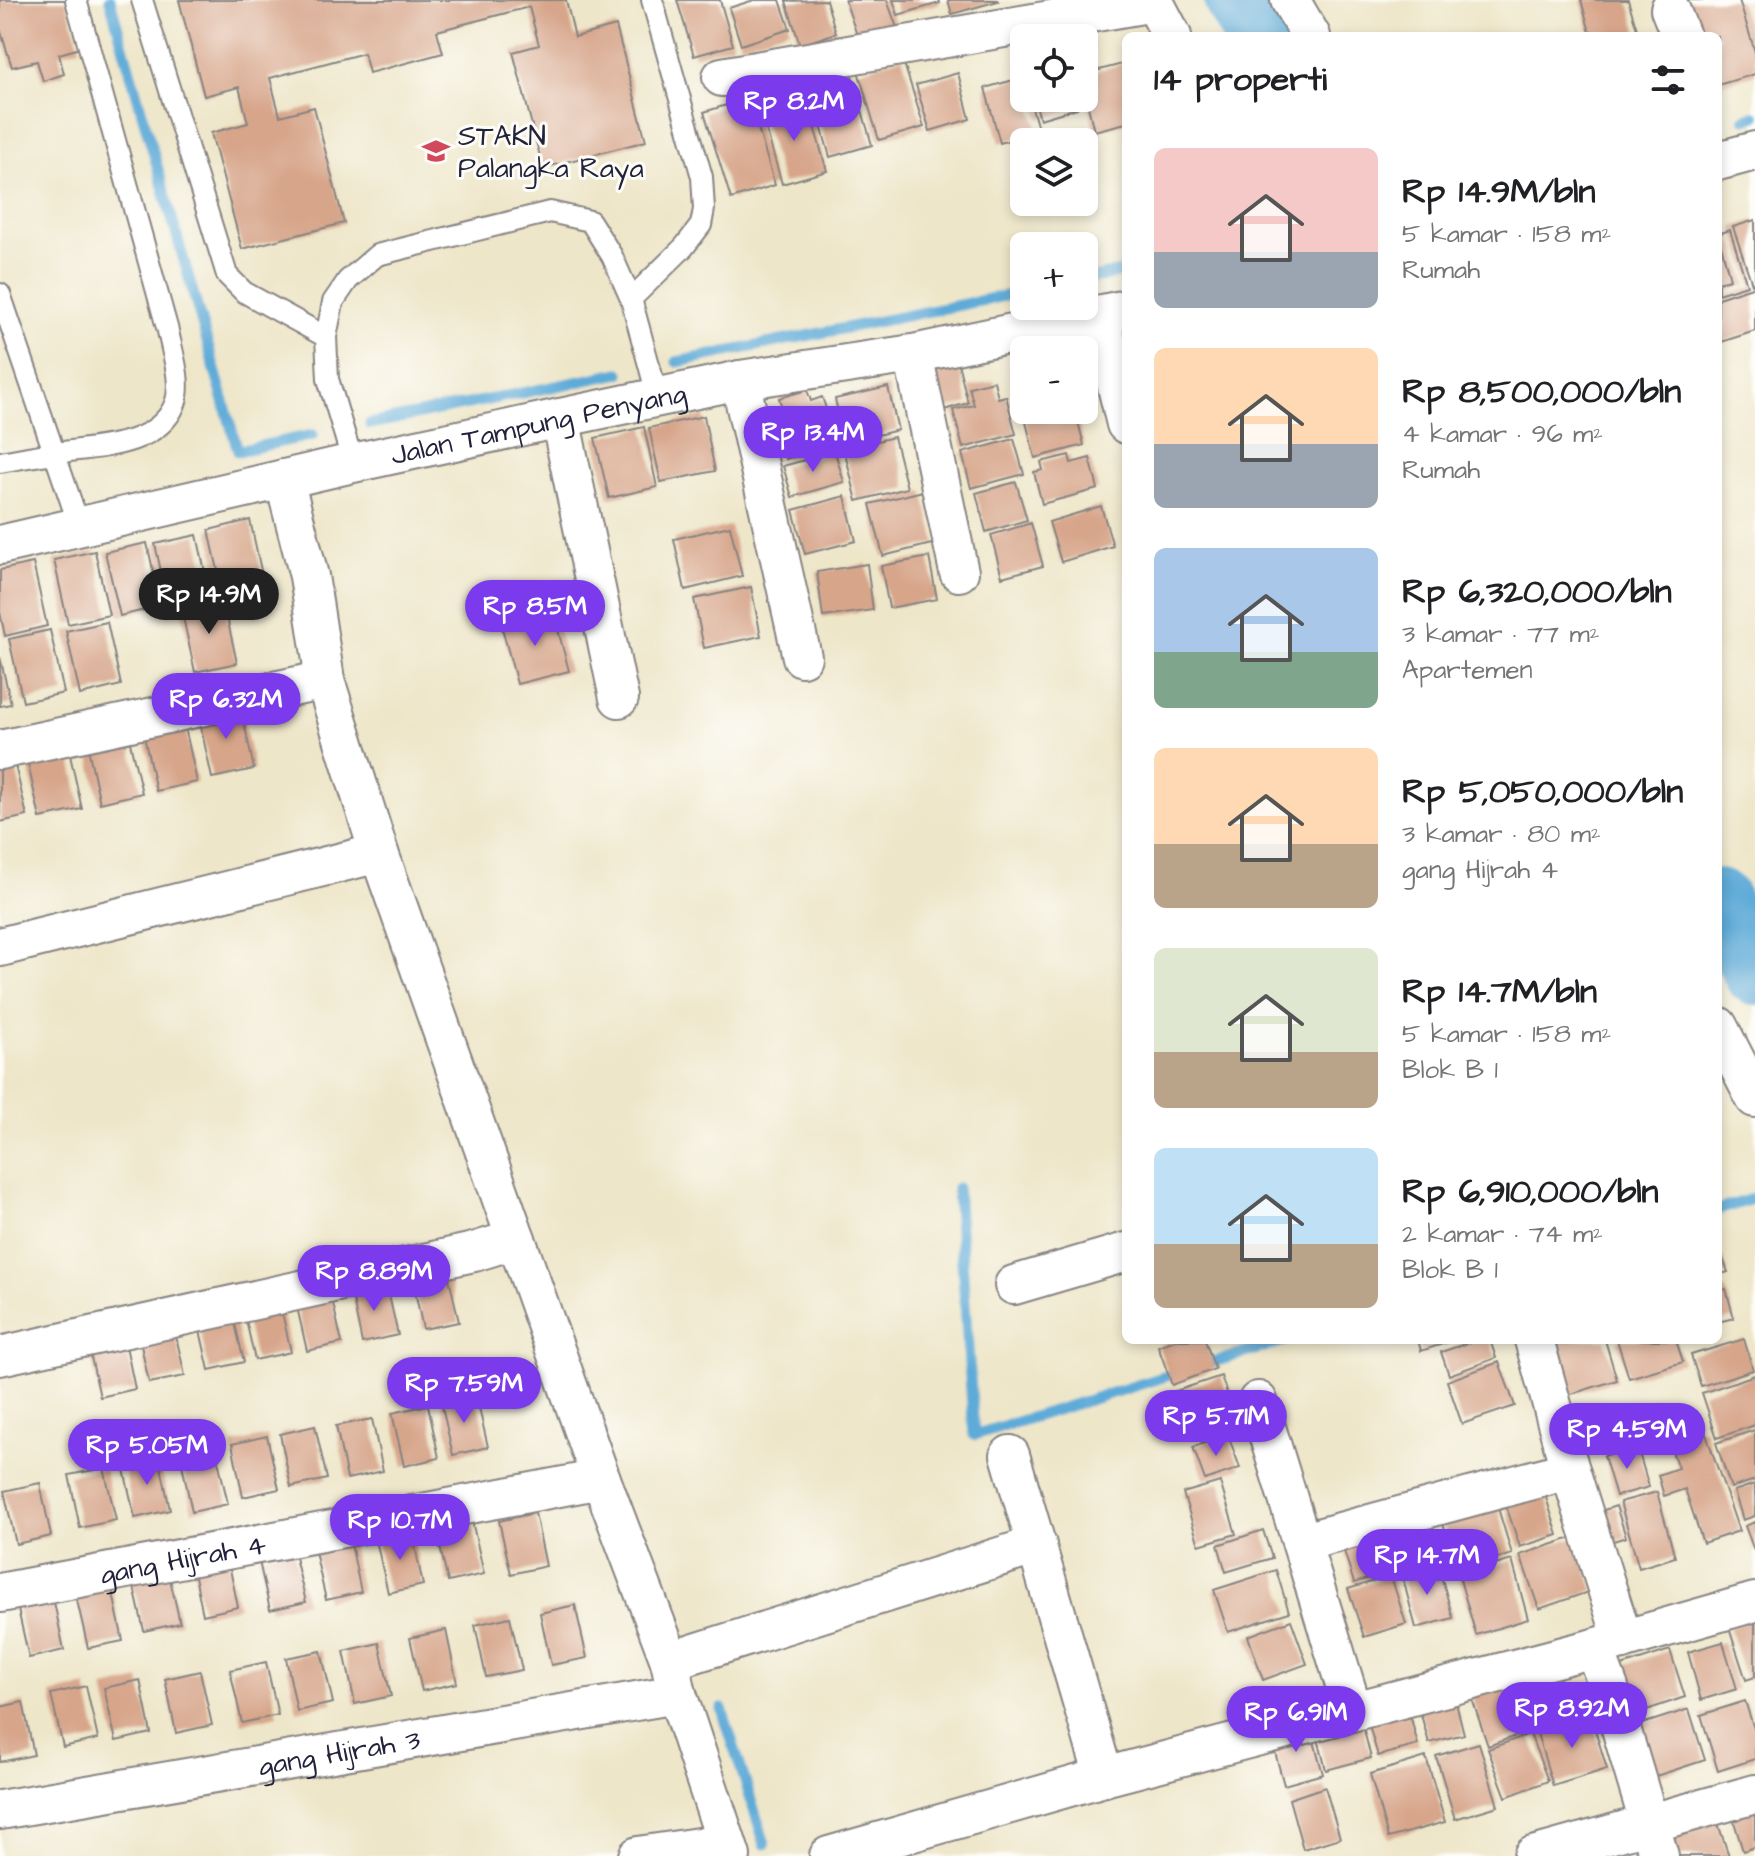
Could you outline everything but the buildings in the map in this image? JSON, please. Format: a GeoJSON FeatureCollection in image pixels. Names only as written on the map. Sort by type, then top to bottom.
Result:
{"type":"FeatureCollection","features":[{"type":"Feature","properties":{"kind":"street"},"geometry":{"type":"LineString","coordinates":[[1290,0],[1309,32]]}},
{"type":"Feature","properties":{"kind":"street"},"geometry":{"type":"LineString","coordinates":[[722,77],[1154,1],[1170,32]]}},
{"type":"Feature","properties":{"kind":"street"},"geometry":{"type":"LineString","coordinates":[[1113,312],[1122,390]]}},
{"type":"Feature","properties":{"kind":"street","name":"Jalan Tampung Penyang"},"geometry":{"type":"LineString","coordinates":[[0,545],[353,463],[740,380],[913,354],[1113,312]]}},
{"type":"Feature","properties":{"kind":"street"},"geometry":{"type":"LineString","coordinates":[[913,354],[959,572]]}},
{"type":"Feature","properties":{"kind":"street"},"geometry":{"type":"LineString","coordinates":[[740,380],[802,657]]}},
{"type":"Feature","properties":{"kind":"street"},"geometry":{"type":"LineString","coordinates":[[560,418],[619,698]]}},
{"type":"Feature","properties":{"kind":"street"},"geometry":{"type":"LineString","coordinates":[[284,479],[309,576],[325,680],[379,853],[673,1677],[728,1849],[638,1856]]}},
{"type":"Feature","properties":{"kind":"street"},"geometry":{"type":"LineString","coordinates":[[0,750],[325,680]]}},
{"type":"Feature","properties":{"kind":"street"},"geometry":{"type":"LineString","coordinates":[[0,947],[379,853]]}},
{"type":"Feature","properties":{"kind":"street"},"geometry":{"type":"LineString","coordinates":[[1722,1037],[1738,1082]]}},
{"type":"Feature","properties":{"kind":"street"},"geometry":{"type":"LineString","coordinates":[[0,1356],[474,1252],[516,1239]]}},
{"type":"Feature","properties":{"kind":"street"},"geometry":{"type":"LineString","coordinates":[[1014,1285],[1122,1253]]}},
{"type":"Feature","properties":{"kind":"street"},"geometry":{"type":"LineString","coordinates":[[1535,1344],[1570,1470],[1608,1644],[1609,1688],[1653,1840]]}},
{"type":"Feature","properties":{"kind":"street"},"geometry":{"type":"LineString","coordinates":[[1258,1401],[1353,1711]]}},
{"type":"Feature","properties":{"kind":"street"},"geometry":{"type":"LineString","coordinates":[[1010,1455],[1104,1777]]}},
{"type":"Feature","properties":{"kind":"street"},"geometry":{"type":"LineString","coordinates":[[1303,1542],[1570,1470]]}},
{"type":"Feature","properties":{"kind":"street","name":"gang Hijrah 4"},"geometry":{"type":"LineString","coordinates":[[0,1593],[601,1479]]}},
{"type":"Feature","properties":{"kind":"street","name":"gang Hijrah 3"},"geometry":{"type":"LineString","coordinates":[[0,1810],[673,1677],[1037,1545]]}},
{"type":"Feature","properties":{"kind":"street"},"geometry":{"type":"LineString","coordinates":[[829,1856],[1104,1777],[1755,1602]]}},
{"type":"Feature","properties":{"kind":"street"},"geometry":{"type":"LineString","coordinates":[[1533,1856],[1653,1840],[1755,1794]]}},
{"type":"Feature","properties":{"kind":"lane"},"geometry":{"type":"LineString","coordinates":[[0,462],[114,445],[141,436],[163,422],[176,402],[177,374],[168,331],[76,0]]}},
{"type":"Feature","properties":{"kind":"lane"},"geometry":{"type":"LineString","coordinates":[[142,0],[227,275],[244,292],[326,337]]}},
{"type":"Feature","properties":{"kind":"lane"},"geometry":{"type":"LineString","coordinates":[[631,299],[684,247],[701,225],[704,209],[702,177],[652,0]]}},
{"type":"Feature","properties":{"kind":"lane"},"geometry":{"type":"LineString","coordinates":[[353,463],[328,379],[326,337],[333,302],[348,280],[377,255],[550,212],[590,221],[612,256],[631,299],[658,398]]}},
{"type":"Feature","properties":{"kind":"lane"},"geometry":{"type":"LineString","coordinates":[[0,294],[80,528]]}},
{"type":"Feature","properties":{"kind":"waterway"},"geometry":{"type":"LineString","coordinates":[[110,0],[238,451],[313,435]]}},
{"type":"Feature","properties":{"kind":"waterway"},"geometry":{"type":"LineString","coordinates":[[1236,0],[1254,32]]}},
{"type":"Feature","properties":{"kind":"waterway"},"geometry":{"type":"LineString","coordinates":[[1745,119],[1755,116]]}},
{"type":"Feature","properties":{"kind":"waterway"},"geometry":{"type":"LineString","coordinates":[[1098,277],[1122,272]]}},
{"type":"Feature","properties":{"kind":"waterway"},"geometry":{"type":"LineString","coordinates":[[677,362],[1010,295]]}},
{"type":"Feature","properties":{"kind":"waterway"},"geometry":{"type":"LineString","coordinates":[[370,424],[620,373]]}},
{"type":"Feature","properties":{"kind":"waterway"},"geometry":{"type":"LineString","coordinates":[[1722,908],[1755,973]]}},
{"type":"Feature","properties":{"kind":"waterway"},"geometry":{"type":"LineString","coordinates":[[957,1188],[974,1435],[1180,1372]]}},
{"type":"Feature","properties":{"kind":"waterway"},"geometry":{"type":"LineString","coordinates":[[1722,1209],[1755,1198]]}},
{"type":"Feature","properties":{"kind":"waterway"},"geometry":{"type":"LineString","coordinates":[[1200,1366],[1274,1344]]}},
{"type":"Feature","properties":{"kind":"waterway"},"geometry":{"type":"LineString","coordinates":[[722,1709],[765,1844]]}},
{"type":"Feature","properties":{"kind":"place","name":"STAKN Palangka Raya"},"geometry":{"type":"Point","coordinates":[436,151]}}]}
